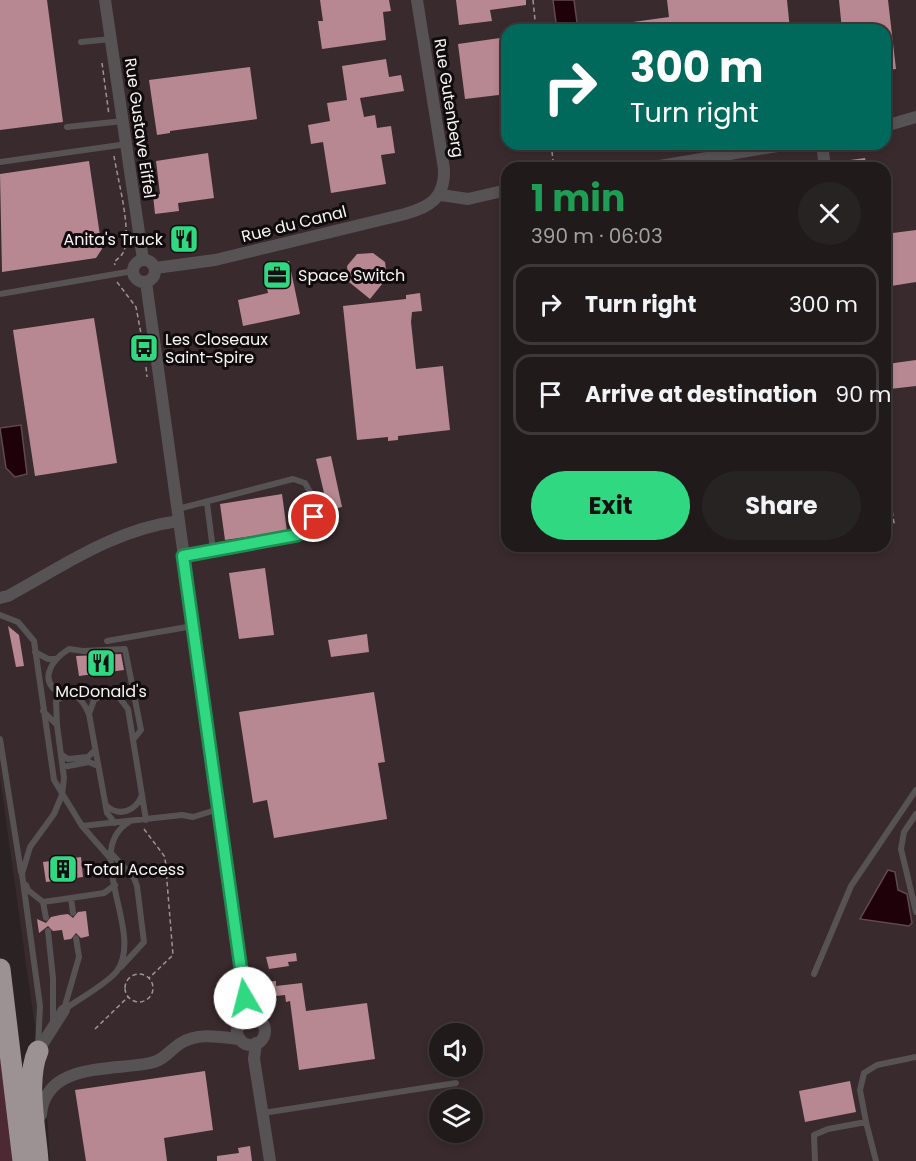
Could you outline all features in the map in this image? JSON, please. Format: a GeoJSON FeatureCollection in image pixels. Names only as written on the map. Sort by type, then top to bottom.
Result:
{"type":"FeatureCollection","features":[{"type":"Feature","properties":{"kind":"highway"},"geometry":{"type":"LineString","coordinates":[[0,969],[23,1161]]}},
{"type":"Feature","properties":{"kind":"highway"},"geometry":{"type":"LineString","coordinates":[[38,1050],[33,1060],[33,1096],[39,1161]]}},
{"type":"Feature","properties":{"kind":"street","name":"Rue Gustave Eiffel"},"geometry":{"type":"LineString","coordinates":[[105,0],[105,39],[127,144],[143,260]]}},
{"type":"Feature","properties":{"kind":"street","name":"Rue Gutenberg"},"geometry":{"type":"LineString","coordinates":[[417,0],[444,169],[438,197]]}},
{"type":"Feature","properties":{"kind":"street"},"geometry":{"type":"LineString","coordinates":[[891,124],[916,117]]}},
{"type":"Feature","properties":{"kind":"street"},"geometry":{"type":"LineString","coordinates":[[683,162],[754,150]]}},
{"type":"Feature","properties":{"kind":"street"},"geometry":{"type":"LineString","coordinates":[[438,197],[468,199],[501,191]]}},
{"type":"Feature","properties":{"kind":"street","name":"Rue du Canal"},"geometry":{"type":"LineString","coordinates":[[155,268],[215,260],[393,217],[423,209],[438,197]]}},
{"type":"Feature","properties":{"kind":"street"},"geometry":{"type":"LineString","coordinates":[[143,260],[149,261],[155,268],[154,276],[146,282],[137,279],[133,271],[135,265],[143,260]]}},
{"type":"Feature","properties":{"kind":"street"},"geometry":{"type":"LineString","coordinates":[[146,282],[245,998],[250,1019]]}},
{"type":"Feature","properties":{"kind":"street"},"geometry":{"type":"LineString","coordinates":[[0,598],[8,596],[118,536],[141,528],[177,509]]}},
{"type":"Feature","properties":{"kind":"street"},"geometry":{"type":"LineString","coordinates":[[38,1050],[64,1010]]}},
{"type":"Feature","properties":{"kind":"street"},"geometry":{"type":"LineString","coordinates":[[250,1019],[238,1026],[241,1040],[254,1059]]}},
{"type":"Feature","properties":{"kind":"street"},"geometry":{"type":"LineString","coordinates":[[250,1019],[263,1024],[264,1033],[256,1043],[254,1059],[270,1161]]}},
{"type":"Feature","properties":{"kind":"street"},"geometry":{"type":"LineString","coordinates":[[39,1161],[43,1100],[50,1088],[60,1080],[72,1075],[153,1063],[191,1039],[211,1035],[256,1043]]}},
{"type":"Feature","properties":{"kind":"lane"},"geometry":{"type":"LineString","coordinates":[[81,42],[105,39]]}},
{"type":"Feature","properties":{"kind":"lane"},"geometry":{"type":"LineString","coordinates":[[67,128],[123,121]]}},
{"type":"Feature","properties":{"kind":"lane"},"geometry":{"type":"LineString","coordinates":[[0,162],[127,144]]}},
{"type":"Feature","properties":{"kind":"lane"},"geometry":{"type":"LineString","coordinates":[[0,294],[133,271]]}},
{"type":"Feature","properties":{"kind":"lane"},"geometry":{"type":"LineString","coordinates":[[177,509],[207,503],[224,495],[293,478],[305,483],[315,501],[312,524],[297,535],[183,556]]}},
{"type":"Feature","properties":{"kind":"lane"},"geometry":{"type":"LineString","coordinates":[[207,503],[213,550]]}},
{"type":"Feature","properties":{"kind":"lane"},"geometry":{"type":"LineString","coordinates":[[0,615],[18,622],[29,633],[35,652],[54,780],[82,826],[134,878],[140,898],[144,942],[116,972],[64,1010]]}},
{"type":"Feature","properties":{"kind":"lane"},"geometry":{"type":"LineString","coordinates":[[107,641],[193,626]]}},
{"type":"Feature","properties":{"kind":"lane"},"geometry":{"type":"LineString","coordinates":[[63,695],[53,688],[49,677],[50,666],[55,659],[69,649],[83,651],[125,649],[141,730],[133,740]]}},
{"type":"Feature","properties":{"kind":"lane"},"geometry":{"type":"LineString","coordinates":[[35,652],[48,659],[55,659]]}},
{"type":"Feature","properties":{"kind":"lane"},"geometry":{"type":"LineString","coordinates":[[38,670],[49,677]]}},
{"type":"Feature","properties":{"kind":"lane"},"geometry":{"type":"LineString","coordinates":[[89,714],[94,700],[106,693],[118,696],[128,709],[146,820]]}},
{"type":"Feature","properties":{"kind":"lane"},"geometry":{"type":"LineString","coordinates":[[46,918],[43,902],[28,890],[22,874],[30,847],[54,814],[62,795],[63,767],[56,701],[63,695],[73,694],[82,698],[89,714],[107,813],[116,823]]}},
{"type":"Feature","properties":{"kind":"lane"},"geometry":{"type":"LineString","coordinates":[[43,711],[57,725]]}},
{"type":"Feature","properties":{"kind":"lane"},"geometry":{"type":"LineString","coordinates":[[0,739],[40,1006],[38,1050]]}},
{"type":"Feature","properties":{"kind":"lane"},"geometry":{"type":"LineString","coordinates":[[62,754],[68,759],[88,757],[95,750]]}},
{"type":"Feature","properties":{"kind":"lane"},"geometry":{"type":"LineString","coordinates":[[63,767],[89,762],[98,766]]}},
{"type":"Feature","properties":{"kind":"lane"},"geometry":{"type":"LineString","coordinates":[[814,974],[851,886],[916,790]]}},
{"type":"Feature","properties":{"kind":"lane"},"geometry":{"type":"LineString","coordinates":[[106,804],[111,810],[122,813],[136,807],[142,794]]}},
{"type":"Feature","properties":{"kind":"lane"},"geometry":{"type":"LineString","coordinates":[[82,826],[182,815],[193,817],[220,809]]}},
{"type":"Feature","properties":{"kind":"lane"},"geometry":{"type":"LineString","coordinates":[[916,814],[904,832],[901,849],[916,912]]}},
{"type":"Feature","properties":{"kind":"lane"},"geometry":{"type":"LineString","coordinates":[[116,972],[125,951],[111,855],[116,834],[129,822]]}},
{"type":"Feature","properties":{"kind":"lane"},"geometry":{"type":"LineString","coordinates":[[43,902],[104,893],[115,885]]}},
{"type":"Feature","properties":{"kind":"lane"},"geometry":{"type":"LineString","coordinates":[[71,898],[73,913]]}},
{"type":"Feature","properties":{"kind":"lane"},"geometry":{"type":"LineString","coordinates":[[48,931],[53,978],[53,1025]]}},
{"type":"Feature","properties":{"kind":"lane"},"geometry":{"type":"LineString","coordinates":[[64,1010],[79,957],[76,938]]}},
{"type":"Feature","properties":{"kind":"lane"},"geometry":{"type":"LineString","coordinates":[[876,1161],[860,1090],[864,1073],[877,1065],[916,1057]]}},
{"type":"Feature","properties":{"kind":"lane"},"geometry":{"type":"LineString","coordinates":[[263,1113],[456,1083]]}},
{"type":"Feature","properties":{"kind":"lane"},"geometry":{"type":"LineString","coordinates":[[815,1161],[812,1140],[814,1135],[828,1129],[866,1122]]}},
{"type":"Feature","properties":{"kind":"path"},"geometry":{"type":"LineString","coordinates":[[533,0],[535,24]]}},
{"type":"Feature","properties":{"kind":"path"},"geometry":{"type":"LineString","coordinates":[[105,39],[110,122]]}},
{"type":"Feature","properties":{"kind":"path"},"geometry":{"type":"LineString","coordinates":[[113,146],[126,233],[122,256],[114,262],[117,284],[126,291],[136,307],[142,343]]}},
{"type":"Feature","properties":{"kind":"path"},"geometry":{"type":"LineString","coordinates":[[891,504],[894,523],[891,523]]}},
{"type":"Feature","properties":{"kind":"path"},"geometry":{"type":"LineString","coordinates":[[139,821],[165,857],[173,955],[149,978]]}},
{"type":"Feature","properties":{"kind":"path"},"geometry":{"type":"LineString","coordinates":[[140,974],[149,978],[153,990],[149,998],[136,1002],[128,998],[125,989],[128,980],[140,974]]}},
{"type":"Feature","properties":{"kind":"path"},"geometry":{"type":"LineString","coordinates":[[95,1029],[128,998]]}},
{"type":"Feature","properties":{"kind":"shaded area"},"geometry":{"type":"Polygon","coordinates":[[[0,0],[916,0],[916,1161],[50,1161],[47,1113],[0,778],[0,0]]]}},
{"type":"Feature","properties":{"kind":"shaded area"},"geometry":{"type":"Polygon","coordinates":[[[553,0],[574,0],[577,24],[556,24],[553,0]]]}},
{"type":"Feature","properties":{"kind":"shaded area"},"geometry":{"type":"Polygon","coordinates":[[[21,425],[27,474],[15,477],[6,468],[0,428],[21,425]]]}},
{"type":"Feature","properties":{"kind":"shaded area"},"geometry":{"type":"Polygon","coordinates":[[[888,870],[895,872],[898,890],[907,894],[912,923],[909,926],[860,919],[888,870]]]}},
{"type":"Feature","properties":{"kind":"shaded area"},"geometry":{"type":"Polygon","coordinates":[[[0,1020],[15,1161],[0,1161],[0,1020]]]}},
{"type":"Feature","properties":{"kind":"building"},"geometry":{"type":"Polygon","coordinates":[[[0,0],[47,0],[63,122],[0,130],[0,0]]]}},
{"type":"Feature","properties":{"kind":"building"},"geometry":{"type":"Polygon","coordinates":[[[320,0],[389,0],[391,11],[383,12],[386,40],[322,49],[318,21],[323,21],[320,0]]]}},
{"type":"Feature","properties":{"kind":"building"},"geometry":{"type":"Polygon","coordinates":[[[456,0],[526,0],[526,5],[490,10],[492,21],[459,25],[456,0]]]}},
{"type":"Feature","properties":{"kind":"building"},"geometry":{"type":"Polygon","coordinates":[[[667,0],[787,0],[789,24],[633,24],[633,22],[669,17],[667,0]]]}},
{"type":"Feature","properties":{"kind":"building"},"geometry":{"type":"Polygon","coordinates":[[[839,0],[888,0],[891,24],[841,24],[839,0]]]}},
{"type":"Feature","properties":{"kind":"building"},"geometry":{"type":"Polygon","coordinates":[[[891,26],[896,69],[891,69],[891,26]]]}},
{"type":"Feature","properties":{"kind":"building"},"geometry":{"type":"Polygon","coordinates":[[[501,38],[501,95],[465,99],[458,44],[501,38]]]}},
{"type":"Feature","properties":{"kind":"building"},"geometry":{"type":"Polygon","coordinates":[[[386,59],[389,77],[401,75],[404,91],[360,98],[364,117],[375,115],[377,128],[391,126],[395,153],[381,155],[386,184],[331,193],[323,142],[311,144],[308,125],[330,121],[327,103],[347,100],[342,66],[386,59]]]}},
{"type":"Feature","properties":{"kind":"building"},"geometry":{"type":"Polygon","coordinates":[[[250,67],[257,119],[170,131],[170,133],[157,135],[149,80],[250,67]]]}},
{"type":"Feature","properties":{"kind":"building"},"geometry":{"type":"Polygon","coordinates":[[[208,153],[214,198],[178,203],[179,211],[155,214],[153,195],[160,194],[156,161],[208,153]]]}},
{"type":"Feature","properties":{"kind":"building"},"geometry":{"type":"Polygon","coordinates":[[[865,158],[866,162],[843,162],[865,158]]]}},
{"type":"Feature","properties":{"kind":"building"},"geometry":{"type":"Polygon","coordinates":[[[89,161],[102,249],[96,258],[2,272],[0,174],[89,161]]]}},
{"type":"Feature","properties":{"kind":"building"},"geometry":{"type":"Polygon","coordinates":[[[916,230],[916,282],[891,286],[891,233],[916,230]]]}},
{"type":"Feature","properties":{"kind":"building"},"geometry":{"type":"Polygon","coordinates":[[[373,253],[385,262],[387,278],[370,299],[349,282],[347,266],[357,254],[373,253]]]}},
{"type":"Feature","properties":{"kind":"building"},"geometry":{"type":"Polygon","coordinates":[[[289,261],[300,314],[243,326],[238,300],[268,293],[263,267],[289,261]]]}},
{"type":"Feature","properties":{"kind":"building"},"geometry":{"type":"Polygon","coordinates":[[[420,293],[422,311],[412,312],[411,322],[416,369],[443,366],[450,430],[398,436],[398,440],[388,441],[388,437],[357,440],[343,306],[406,299],[406,295],[420,293]]]}},
{"type":"Feature","properties":{"kind":"building"},"geometry":{"type":"Polygon","coordinates":[[[94,318],[117,463],[35,476],[13,330],[94,318]]]}},
{"type":"Feature","properties":{"kind":"building"},"geometry":{"type":"Polygon","coordinates":[[[916,360],[916,386],[891,389],[891,363],[916,360]]]}},
{"type":"Feature","properties":{"kind":"building"},"geometry":{"type":"Polygon","coordinates":[[[331,456],[342,507],[328,510],[316,459],[331,456]]]}},
{"type":"Feature","properties":{"kind":"building"},"geometry":{"type":"Polygon","coordinates":[[[282,494],[287,531],[225,540],[220,504],[282,494]]]}},
{"type":"Feature","properties":{"kind":"building"},"geometry":{"type":"Polygon","coordinates":[[[265,568],[274,635],[239,639],[229,573],[265,568]]]}},
{"type":"Feature","properties":{"kind":"building"},"geometry":{"type":"Polygon","coordinates":[[[8,626],[19,635],[24,666],[16,667],[8,626]]]}},
{"type":"Feature","properties":{"kind":"building"},"geometry":{"type":"Polygon","coordinates":[[[367,634],[369,652],[331,657],[328,640],[367,634]]]}},
{"type":"Feature","properties":{"kind":"building","name":"McDonald's"},"geometry":{"type":"Polygon","coordinates":[[[121,654],[124,670],[79,676],[76,656],[121,654]]]}},
{"type":"Feature","properties":{"kind":"building"},"geometry":{"type":"Polygon","coordinates":[[[374,692],[385,762],[378,763],[387,819],[274,838],[267,800],[253,803],[239,712],[374,692]]]}},
{"type":"Feature","properties":{"kind":"building","name":"Total Access"},"geometry":{"type":"Polygon","coordinates":[[[81,857],[83,877],[46,882],[43,862],[81,857]]]}},
{"type":"Feature","properties":{"kind":"building"},"geometry":{"type":"Polygon","coordinates":[[[86,911],[89,936],[81,938],[76,933],[71,939],[64,940],[62,930],[53,931],[48,926],[39,933],[37,919],[46,923],[51,917],[68,914],[73,918],[78,912],[86,911]]]}},
{"type":"Feature","properties":{"kind":"building"},"geometry":{"type":"Polygon","coordinates":[[[296,953],[297,961],[288,962],[289,966],[269,969],[266,957],[296,953]]]}},
{"type":"Feature","properties":{"kind":"building"},"geometry":{"type":"Polygon","coordinates":[[[276,981],[276,986],[302,983],[306,1011],[367,1003],[375,1059],[299,1070],[290,1001],[286,1002],[285,995],[267,997],[265,982],[276,981]]]}},
{"type":"Feature","properties":{"kind":"building"},"geometry":{"type":"Polygon","coordinates":[[[205,1071],[213,1130],[164,1138],[167,1161],[86,1161],[75,1090],[205,1071]]]}},
{"type":"Feature","properties":{"kind":"building"},"geometry":{"type":"Polygon","coordinates":[[[850,1081],[856,1112],[805,1122],[799,1091],[850,1081]]]}},
{"type":"Feature","properties":{"kind":"building"},"geometry":{"type":"Polygon","coordinates":[[[250,1146],[252,1161],[217,1161],[217,1156],[239,1153],[238,1148],[250,1146]]]}},
{"type":"Feature","properties":{"kind":"place","name":"Anita's Truck"},"geometry":{"type":"Point","coordinates":[184,239]}},
{"type":"Feature","properties":{"kind":"place","name":"Space Switch"},"geometry":{"type":"Point","coordinates":[277,275]}},
{"type":"Feature","properties":{"kind":"place","name":"Les Closeaux Saint-Spire"},"geometry":{"type":"Point","coordinates":[144,348]}},
{"type":"Feature","properties":{"kind":"place","name":"McDonald's"},"geometry":{"type":"Point","coordinates":[101,663]}},
{"type":"Feature","properties":{"kind":"place","name":"Total Access"},"geometry":{"type":"Point","coordinates":[63,869]}},
{"type":"Feature","properties":{"kind":"route"},"geometry":{"type":"LineString","coordinates":[[245,998],[183,556],[297,535],[307,530],[314,517]]}}]}
